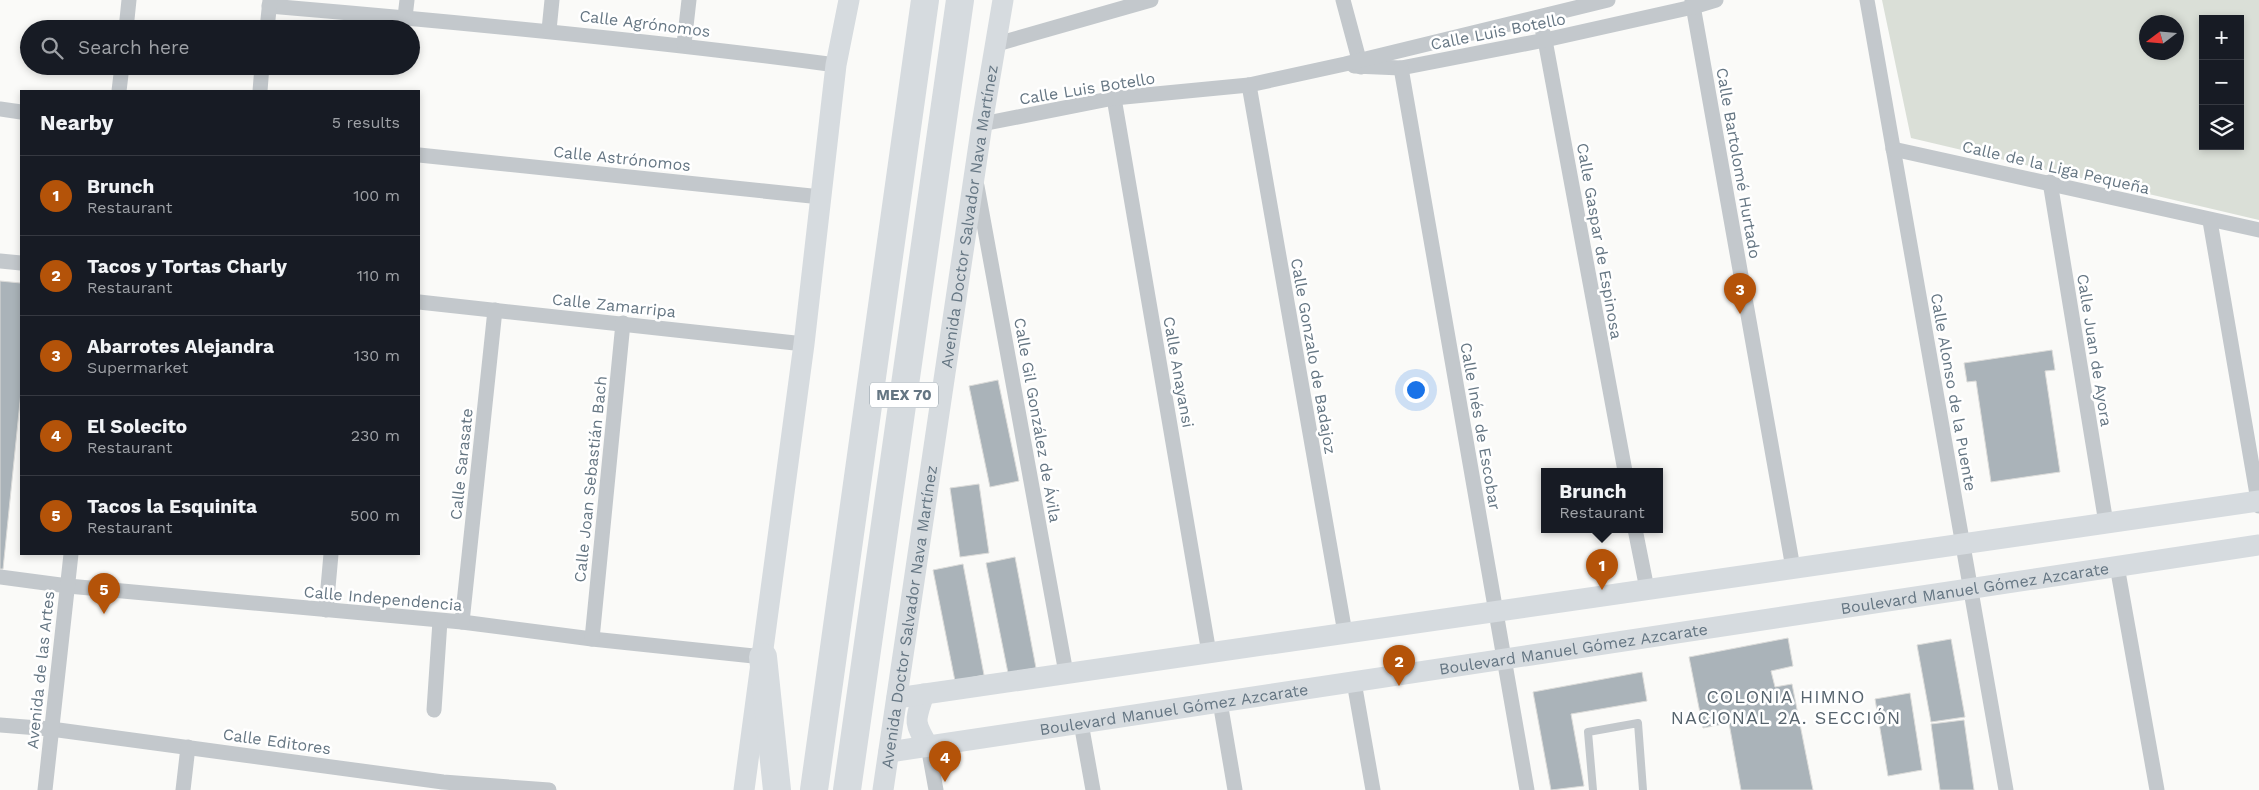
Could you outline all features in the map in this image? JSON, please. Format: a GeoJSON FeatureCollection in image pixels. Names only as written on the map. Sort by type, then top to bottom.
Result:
{"type":"FeatureCollection","features":[{"type":"Feature","properties":{"kind":"highway","name":"MEX 70"},"geometry":{"type":"LineString","coordinates":[[814,790],[925,0]]}},
{"type":"Feature","properties":{"kind":"highway","name":"MEX 70"},"geometry":{"type":"LineString","coordinates":[[847,790],[960,0]]}},
{"type":"Feature","properties":{"kind":"highway"},"geometry":{"type":"LineString","coordinates":[[763,657],[777,790]]}},
{"type":"Feature","properties":{"kind":"highway"},"geometry":{"type":"LineString","coordinates":[[857,790],[864,671]]}},
{"type":"Feature","properties":{"kind":"street"},"geometry":{"type":"LineString","coordinates":[[127,20],[129,0]]}},
{"type":"Feature","properties":{"kind":"street"},"geometry":{"type":"LineString","coordinates":[[405,17],[407,0]]}},
{"type":"Feature","properties":{"kind":"street"},"geometry":{"type":"LineString","coordinates":[[549,30],[552,0]]}},
{"type":"Feature","properties":{"kind":"street"},"geometry":{"type":"LineString","coordinates":[[684,44],[689,0]]}},
{"type":"Feature","properties":{"kind":"street"},"geometry":{"type":"LineString","coordinates":[[744,790],[804,344],[836,65],[849,0]]}},
{"type":"Feature","properties":{"kind":"street","name":"Avenida Doctor Salvador Nava Martínez"},"geometry":{"type":"LineString","coordinates":[[883,790],[982,124],[997,44],[1002,0]]}},
{"type":"Feature","properties":{"kind":"street"},"geometry":{"type":"LineString","coordinates":[[997,44],[1151,0]]}},
{"type":"Feature","properties":{"kind":"street"},"geometry":{"type":"LineString","coordinates":[[1343,0],[1355,63]]}},
{"type":"Feature","properties":{"kind":"street","name":"Calle Luis Botello"},"geometry":{"type":"LineString","coordinates":[[982,124],[1114,98],[1249,85],[1355,63],[1608,0]]}},
{"type":"Feature","properties":{"kind":"street","name":"Calle Luis Botello"},"geometry":{"type":"LineString","coordinates":[[1355,63],[1401,68],[1545,40],[1693,3],[1716,0]]}},
{"type":"Feature","properties":{"kind":"street","name":"Calle Alonso de la Puente"},"geometry":{"type":"LineString","coordinates":[[1867,0],[2006,790]]}},
{"type":"Feature","properties":{"kind":"street"},"geometry":{"type":"LineString","coordinates":[[267,20],[269,3]]}},
{"type":"Feature","properties":{"kind":"street","name":"Calle Agrónomos"},"geometry":{"type":"LineString","coordinates":[[269,3],[684,44],[836,65]]}},
{"type":"Feature","properties":{"kind":"street","name":"Calle Bartolomé Hurtado"},"geometry":{"type":"LineString","coordinates":[[1693,3],[1793,568]]}},
{"type":"Feature","properties":{"kind":"street","name":"Calle Gaspar de Espinosa"},"geometry":{"type":"LineString","coordinates":[[1539,18],[1545,40],[1624,468]]}},
{"type":"Feature","properties":{"kind":"street","name":"Calle Inés de Escobar"},"geometry":{"type":"LineString","coordinates":[[1401,68],[1527,790]]}},
{"type":"Feature","properties":{"kind":"street"},"geometry":{"type":"LineString","coordinates":[[119,90],[121,75]]}},
{"type":"Feature","properties":{"kind":"street"},"geometry":{"type":"LineString","coordinates":[[260,90],[261,75]]}},
{"type":"Feature","properties":{"kind":"street","name":"Calle Gonzalo de Badajoz"},"geometry":{"type":"LineString","coordinates":[[1249,85],[1345,633]]}},
{"type":"Feature","properties":{"kind":"street","name":"Calle Anayansi"},"geometry":{"type":"LineString","coordinates":[[1114,98],[1209,653]]}},
{"type":"Feature","properties":{"kind":"street"},"geometry":{"type":"LineString","coordinates":[[0,109],[20,112]]}},
{"type":"Feature","properties":{"kind":"street","name":"Calle de la Liga Pequeña"},"geometry":{"type":"LineString","coordinates":[[1893,149],[2050,182],[2210,221],[2259,230]]}},
{"type":"Feature","properties":{"kind":"street","name":"Calle Astrónomos"},"geometry":{"type":"LineString","coordinates":[[420,155],[821,197]]}},
{"type":"Feature","properties":{"kind":"street","name":"Calle Gil González de Ávila"},"geometry":{"type":"LineString","coordinates":[[975,174],[1066,674]]}},
{"type":"Feature","properties":{"kind":"street","name":"Calle Juan de Ayora"},"geometry":{"type":"LineString","coordinates":[[2050,182],[2106,523]]}},
{"type":"Feature","properties":{"kind":"street"},"geometry":{"type":"LineString","coordinates":[[897,698],[2106,523],[2259,503],[2210,221]]}},
{"type":"Feature","properties":{"kind":"street"},"geometry":{"type":"LineString","coordinates":[[0,261],[20,263]]}},
{"type":"Feature","properties":{"kind":"street","name":"Calle Zamarripa"},"geometry":{"type":"LineString","coordinates":[[420,302],[804,344]]}},
{"type":"Feature","properties":{"kind":"street","name":"Calle Sarasate"},"geometry":{"type":"LineString","coordinates":[[462,622],[495,310]]}},
{"type":"Feature","properties":{"kind":"street","name":"Calle Joan Sebastián Bach"},"geometry":{"type":"LineString","coordinates":[[592,639],[623,324]]}},
{"type":"Feature","properties":{"kind":"street"},"geometry":{"type":"LineString","coordinates":[[1636,533],[1647,589]]}},
{"type":"Feature","properties":{"kind":"street","name":"Boulevard Manuel Gómez Azcarate"},"geometry":{"type":"LineString","coordinates":[[889,752],[2259,545]]}},
{"type":"Feature","properties":{"kind":"street","name":"Avenida de las Artes"},"geometry":{"type":"LineString","coordinates":[[45,790],[71,555]]}},
{"type":"Feature","properties":{"kind":"street"},"geometry":{"type":"LineString","coordinates":[[326,610],[331,555]]}},
{"type":"Feature","properties":{"kind":"street"},"geometry":{"type":"LineString","coordinates":[[2117,566],[2156,790]]}},
{"type":"Feature","properties":{"kind":"street","name":"Calle Independencia"},"geometry":{"type":"LineString","coordinates":[[0,577],[68,586],[462,622],[592,639],[763,657]]}},
{"type":"Feature","properties":{"kind":"street"},"geometry":{"type":"LineString","coordinates":[[434,710],[440,621]]}},
{"type":"Feature","properties":{"kind":"street"},"geometry":{"type":"LineString","coordinates":[[1354,682],[1373,790]]}},
{"type":"Feature","properties":{"kind":"street"},"geometry":{"type":"LineString","coordinates":[[924,694],[915,720],[928,746],[936,790]]}},
{"type":"Feature","properties":{"kind":"street"},"geometry":{"type":"LineString","coordinates":[[1220,702],[1235,790]]}},
{"type":"Feature","properties":{"kind":"street"},"geometry":{"type":"LineString","coordinates":[[1082,723],[1093,790]]}},
{"type":"Feature","properties":{"kind":"street","name":"Calle Editores"},"geometry":{"type":"LineString","coordinates":[[0,725],[51,729],[188,747],[442,786],[549,790]]}},
{"type":"Feature","properties":{"kind":"street"},"geometry":{"type":"LineString","coordinates":[[183,790],[188,747]]}},
{"type":"Feature","properties":{"kind":"lane"},"geometry":{"type":"LineString","coordinates":[[1593,790],[1588,732],[1638,723],[1643,790]]}},
{"type":"Feature","properties":{"kind":"shaded area"},"geometry":{"type":"Polygon","coordinates":[[[1882,0],[2259,0],[2259,220],[1911,138],[1882,0]]]}},
{"type":"Feature","properties":{"kind":"building"},"geometry":{"type":"Polygon","coordinates":[[[0,281],[20,283],[20,402],[3,569],[0,569],[0,281]]]}},
{"type":"Feature","properties":{"kind":"building"},"geometry":{"type":"Polygon","coordinates":[[[2052,350],[2055,370],[2045,371],[2060,472],[1991,482],[1976,381],[1967,382],[1964,363],[2052,350]]]}},
{"type":"Feature","properties":{"kind":"building"},"geometry":{"type":"Polygon","coordinates":[[[998,380],[1019,481],[990,487],[969,386],[998,380]]]}},
{"type":"Feature","properties":{"kind":"building"},"geometry":{"type":"Polygon","coordinates":[[[979,484],[989,553],[960,557],[950,488],[979,484]]]}},
{"type":"Feature","properties":{"kind":"building"},"geometry":{"type":"Polygon","coordinates":[[[1015,557],[1036,668],[1008,673],[986,563],[1015,557]]]}},
{"type":"Feature","properties":{"kind":"building"},"geometry":{"type":"Polygon","coordinates":[[[963,564],[984,675],[955,681],[933,570],[963,564]]]}},
{"type":"Feature","properties":{"kind":"building"},"geometry":{"type":"Polygon","coordinates":[[[1788,638],[1793,666],[1771,671],[1775,687],[1792,684],[1813,790],[1741,790],[1729,723],[1703,728],[1689,657],[1788,638]]]}},
{"type":"Feature","properties":{"kind":"building"},"geometry":{"type":"Polygon","coordinates":[[[1951,639],[1965,717],[1931,722],[1917,645],[1951,639]]]}},
{"type":"Feature","properties":{"kind":"building"},"geometry":{"type":"Polygon","coordinates":[[[1642,672],[1647,701],[1571,714],[1584,786],[1551,790],[1533,692],[1642,672]]]}},
{"type":"Feature","properties":{"kind":"building"},"geometry":{"type":"Polygon","coordinates":[[[1910,693],[1922,770],[1888,776],[1875,699],[1910,693]]]}},
{"type":"Feature","properties":{"kind":"building"},"geometry":{"type":"Polygon","coordinates":[[[1964,720],[1974,790],[1940,790],[1931,724],[1964,720]]]}},
{"type":"Feature","properties":{"kind":"place","name":"Abarrotes Alejandra"},"geometry":{"type":"Point","coordinates":[1740,314]}},
{"type":"Feature","properties":{"kind":"place","name":"Brunch"},"geometry":{"type":"Point","coordinates":[1602,590]}},
{"type":"Feature","properties":{"kind":"place","name":"Tacos la Esquinita"},"geometry":{"type":"Point","coordinates":[104,614]}},
{"type":"Feature","properties":{"kind":"place","name":"Tacos y Tortas Charly"},"geometry":{"type":"Point","coordinates":[1399,686]}},
{"type":"Feature","properties":{"kind":"place","name":"El Solecito"},"geometry":{"type":"Point","coordinates":[945,782]}},
{"type":"Feature","properties":{"kind":"district","name":"COLONIA HIMNO NACIONAL 2A. SECCIÓN"},"geometry":{"type":"Point","coordinates":[1786,708]}}]}
